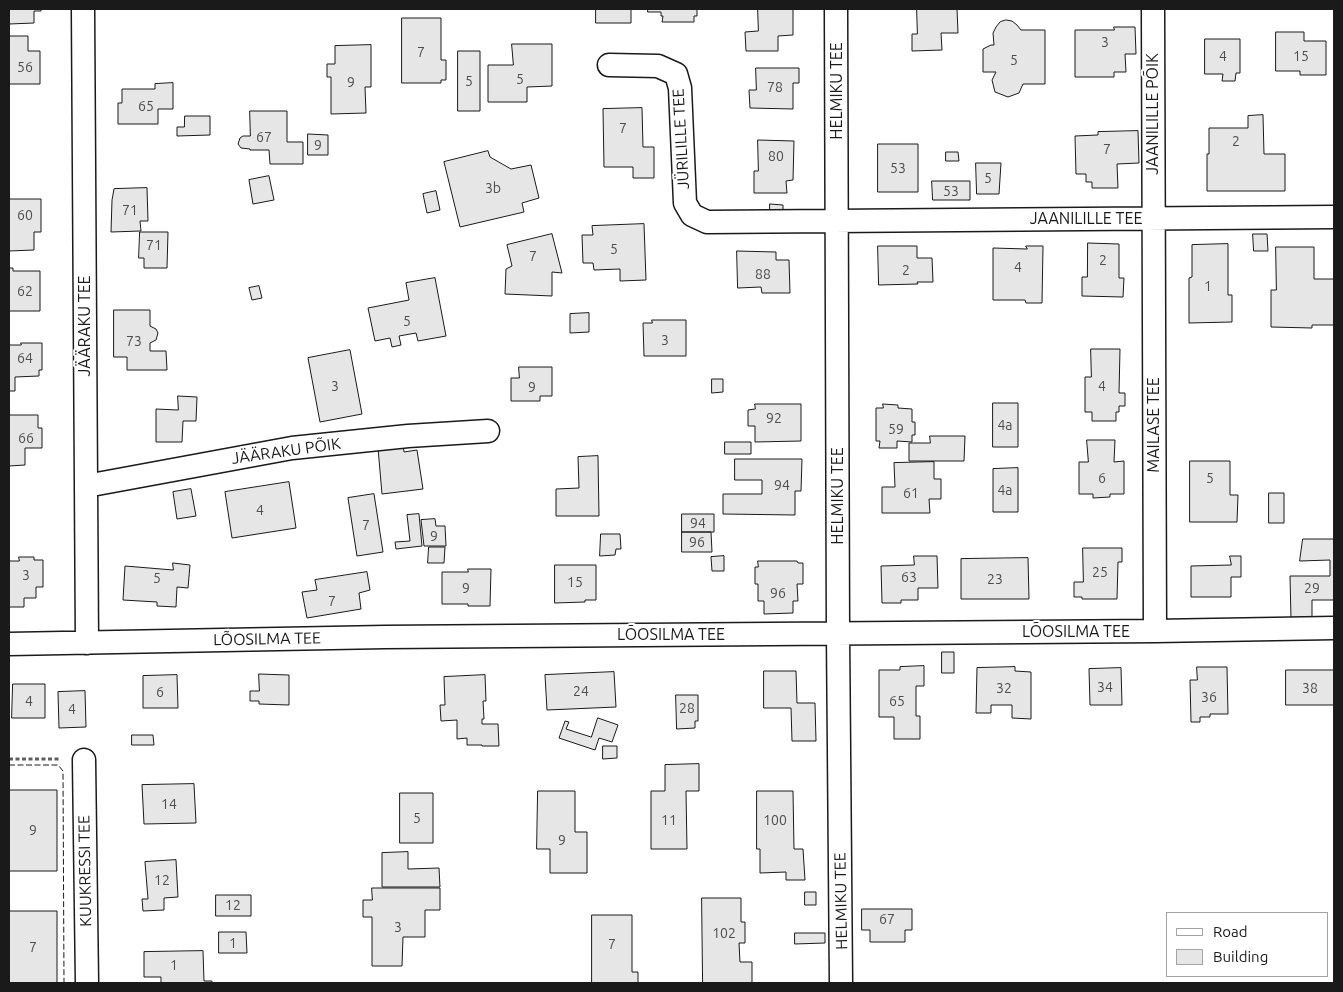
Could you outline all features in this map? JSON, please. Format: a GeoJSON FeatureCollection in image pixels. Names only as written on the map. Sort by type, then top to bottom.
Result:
{"type":"FeatureCollection","features":[{"type":"Feature","properties":{"kind":"street","name":"JÄÄRAKU TEE"},"geometry":{"type":"LineString","coordinates":[[83,9],[87,643]]}},
{"type":"Feature","properties":{"kind":"street","name":"HELMIKU TEE"},"geometry":{"type":"LineString","coordinates":[[836,9],[841,983]]}},
{"type":"Feature","properties":{"kind":"street","name":"JAANILILLE PÕIK"},"geometry":{"type":"LineString","coordinates":[[1153,9],[1154,219]]}},
{"type":"Feature","properties":{"kind":"street","name":"JÜRILILLE TEE"},"geometry":{"type":"LineString","coordinates":[[608,65],[658,66],[676,74],[680,88],[684,203],[692,215],[707,222],[837,221]]}},
{"type":"Feature","properties":{"kind":"street","name":"JAANILILLE TEE"},"geometry":{"type":"LineString","coordinates":[[837,221],[1334,216]]}},
{"type":"Feature","properties":{"kind":"street","name":"MAILASE TEE"},"geometry":{"type":"LineString","coordinates":[[1154,219],[1155,631]]}},
{"type":"Feature","properties":{"kind":"street","name":"JÄÄRAKU PÕIK"},"geometry":{"type":"LineString","coordinates":[[86,486],[292,448],[408,436],[488,431]]}},
{"type":"Feature","properties":{"kind":"street","name":"LÕOSILMA TEE"},"geometry":{"type":"LineString","coordinates":[[9,644],[385,637],[1334,628]]}},
{"type":"Feature","properties":{"kind":"street","name":"KUUKRESSI TEE"},"geometry":{"type":"LineString","coordinates":[[84,760],[86,983]]}},
{"type":"Feature","properties":{"kind":"building"},"geometry":{"type":"Polygon","coordinates":[[[9,9],[41,9],[41,11],[34,11],[34,23],[9,24],[9,9]]]}},
{"type":"Feature","properties":{"kind":"building"},"geometry":{"type":"Polygon","coordinates":[[[596,9],[631,9],[631,23],[596,23],[596,9]]]}},
{"type":"Feature","properties":{"kind":"building"},"geometry":{"type":"Polygon","coordinates":[[[648,9],[697,9],[697,16],[694,16],[694,22],[662,22],[663,16],[661,16],[661,12],[648,12],[648,9]]]}},
{"type":"Feature","properties":{"kind":"building"},"geometry":{"type":"Polygon","coordinates":[[[758,9],[793,9],[793,35],[778,36],[778,51],[746,51],[745,32],[758,31],[758,9]]]}},
{"type":"Feature","properties":{"kind":"building"},"geometry":{"type":"Polygon","coordinates":[[[917,9],[957,9],[958,33],[941,33],[942,50],[912,51],[912,34],[917,34],[917,9]]]}},
{"type":"Feature","properties":{"kind":"building"},"geometry":{"type":"Polygon","coordinates":[[[402,18],[441,18],[441,60],[446,60],[446,80],[441,80],[441,83],[402,83],[402,18]]]}},
{"type":"Feature","properties":{"kind":"building"},"geometry":{"type":"Polygon","coordinates":[[[1012,21],[1021,30],[1045,30],[1045,84],[1023,84],[1019,93],[1008,97],[995,92],[992,80],[996,72],[983,72],[983,49],[994,45],[993,33],[1000,22],[1012,21]]]}},
{"type":"Feature","properties":{"kind":"building"},"geometry":{"type":"Polygon","coordinates":[[[1114,27],[1135,27],[1136,54],[1125,54],[1126,72],[1114,72],[1114,77],[1075,77],[1075,30],[1114,30],[1114,27]]]}},
{"type":"Feature","properties":{"kind":"building"},"geometry":{"type":"Polygon","coordinates":[[[1276,32],[1304,32],[1304,41],[1326,41],[1326,75],[1300,75],[1300,71],[1276,71],[1276,32]]]}},
{"type":"Feature","properties":{"kind":"building"},"geometry":{"type":"Polygon","coordinates":[[[9,36],[28,36],[28,51],[40,51],[40,84],[9,84],[9,36]]]}},
{"type":"Feature","properties":{"kind":"building"},"geometry":{"type":"Polygon","coordinates":[[[1205,39],[1240,39],[1240,73],[1236,73],[1235,81],[1222,81],[1223,74],[1205,74],[1205,39]]]}},
{"type":"Feature","properties":{"kind":"building"},"geometry":{"type":"Polygon","coordinates":[[[512,44],[552,44],[552,86],[527,87],[527,102],[488,102],[488,65],[513,65],[512,44]]]}},
{"type":"Feature","properties":{"kind":"building"},"geometry":{"type":"Polygon","coordinates":[[[371,45],[371,87],[365,87],[366,113],[331,114],[331,77],[327,77],[327,64],[335,64],[335,46],[371,45]]]}},
{"type":"Feature","properties":{"kind":"building"},"geometry":{"type":"Polygon","coordinates":[[[458,51],[480,51],[480,111],[458,111],[458,51]]]}},
{"type":"Feature","properties":{"kind":"building"},"geometry":{"type":"Polygon","coordinates":[[[756,68],[799,68],[799,83],[793,83],[793,109],[750,108],[749,90],[756,90],[756,68]]]}},
{"type":"Feature","properties":{"kind":"building"},"geometry":{"type":"Polygon","coordinates":[[[173,83],[173,109],[158,109],[158,124],[118,124],[118,103],[122,103],[122,89],[155,89],[155,84],[173,83]]]}},
{"type":"Feature","properties":{"kind":"building"},"geometry":{"type":"Polygon","coordinates":[[[642,108],[643,147],[654,147],[654,178],[633,178],[633,167],[604,167],[603,109],[642,108]]]}},
{"type":"Feature","properties":{"kind":"building"},"geometry":{"type":"Polygon","coordinates":[[[250,111],[287,111],[287,142],[303,142],[303,164],[270,164],[269,150],[241,148],[238,144],[240,138],[250,136],[250,111]]]}},
{"type":"Feature","properties":{"kind":"building"},"geometry":{"type":"Polygon","coordinates":[[[1263,115],[1264,154],[1285,154],[1285,191],[1207,191],[1209,128],[1248,128],[1248,116],[1263,115]]]}},
{"type":"Feature","properties":{"kind":"building"},"geometry":{"type":"Polygon","coordinates":[[[185,116],[210,116],[210,135],[177,136],[177,127],[184,127],[185,116]]]}},
{"type":"Feature","properties":{"kind":"building"},"geometry":{"type":"Polygon","coordinates":[[[1138,131],[1139,163],[1117,164],[1118,188],[1092,188],[1092,182],[1086,182],[1086,174],[1076,174],[1075,136],[1098,135],[1098,132],[1138,131]]]}},
{"type":"Feature","properties":{"kind":"building"},"geometry":{"type":"Polygon","coordinates":[[[308,134],[328,135],[328,155],[308,155],[308,134]]]}},
{"type":"Feature","properties":{"kind":"building"},"geometry":{"type":"Polygon","coordinates":[[[758,140],[794,141],[793,180],[786,181],[787,193],[754,193],[754,171],[758,171],[758,140]]]}},
{"type":"Feature","properties":{"kind":"building"},"geometry":{"type":"Polygon","coordinates":[[[878,144],[918,144],[918,192],[878,192],[878,144]]]}},
{"type":"Feature","properties":{"kind":"building"},"geometry":{"type":"Polygon","coordinates":[[[488,151],[490,157],[511,169],[531,165],[539,198],[522,203],[524,212],[460,227],[444,162],[488,151]]]}},
{"type":"Feature","properties":{"kind":"building"},"geometry":{"type":"Polygon","coordinates":[[[946,152],[958,152],[959,161],[946,161],[946,152]]]}},
{"type":"Feature","properties":{"kind":"building"},"geometry":{"type":"Polygon","coordinates":[[[976,163],[1001,163],[999,194],[977,194],[976,163]]]}},
{"type":"Feature","properties":{"kind":"building"},"geometry":{"type":"Polygon","coordinates":[[[269,176],[274,200],[253,204],[249,180],[269,176]]]}},
{"type":"Feature","properties":{"kind":"building"},"geometry":{"type":"Polygon","coordinates":[[[932,181],[970,181],[970,200],[933,200],[932,181]]]}},
{"type":"Feature","properties":{"kind":"building"},"geometry":{"type":"Polygon","coordinates":[[[147,188],[148,221],[140,221],[141,231],[111,232],[114,189],[147,188]]]}},
{"type":"Feature","properties":{"kind":"building"},"geometry":{"type":"Polygon","coordinates":[[[436,191],[440,210],[427,213],[423,194],[436,191]]]}},
{"type":"Feature","properties":{"kind":"building"},"geometry":{"type":"Polygon","coordinates":[[[9,199],[41,199],[41,232],[34,232],[34,250],[9,251],[9,199]]]}},
{"type":"Feature","properties":{"kind":"building"},"geometry":{"type":"Polygon","coordinates":[[[770,204],[783,205],[783,216],[770,215],[770,204]]]}},
{"type":"Feature","properties":{"kind":"building"},"geometry":{"type":"Polygon","coordinates":[[[644,224],[646,280],[620,281],[620,269],[594,270],[593,263],[583,263],[582,235],[593,235],[592,226],[644,224]]]}},
{"type":"Feature","properties":{"kind":"building"},"geometry":{"type":"Polygon","coordinates":[[[140,232],[168,232],[167,268],[144,268],[144,258],[139,258],[140,232]]]}},
{"type":"Feature","properties":{"kind":"building"},"geometry":{"type":"Polygon","coordinates":[[[552,234],[562,273],[552,272],[552,296],[505,294],[506,269],[512,266],[507,245],[552,234]]]}},
{"type":"Feature","properties":{"kind":"building"},"geometry":{"type":"Polygon","coordinates":[[[1253,234],[1267,234],[1268,251],[1254,251],[1253,234]]]}},
{"type":"Feature","properties":{"kind":"building"},"geometry":{"type":"Polygon","coordinates":[[[1088,243],[1119,244],[1119,278],[1124,278],[1123,297],[1082,296],[1082,277],[1087,277],[1088,243]]]}},
{"type":"Feature","properties":{"kind":"building"},"geometry":{"type":"Polygon","coordinates":[[[1228,244],[1228,295],[1232,295],[1232,322],[1189,323],[1189,278],[1192,277],[1192,245],[1228,244]]]}},
{"type":"Feature","properties":{"kind":"building"},"geometry":{"type":"Polygon","coordinates":[[[878,246],[917,246],[917,258],[932,258],[933,282],[879,285],[878,246]]]}},
{"type":"Feature","properties":{"kind":"building"},"geometry":{"type":"Polygon","coordinates":[[[1026,246],[1043,246],[1042,303],[1026,303],[1025,300],[993,300],[993,248],[1027,249],[1026,246]]]}},
{"type":"Feature","properties":{"kind":"building"},"geometry":{"type":"Polygon","coordinates":[[[1276,247],[1314,247],[1314,279],[1334,279],[1334,325],[1312,325],[1312,328],[1271,327],[1271,290],[1276,290],[1276,247]]]}},
{"type":"Feature","properties":{"kind":"building"},"geometry":{"type":"Polygon","coordinates":[[[737,251],[776,252],[776,260],[789,260],[790,293],[762,293],[761,287],[738,288],[737,251]]]}},
{"type":"Feature","properties":{"kind":"building"},"geometry":{"type":"Polygon","coordinates":[[[9,268],[13,268],[13,271],[40,271],[40,311],[9,311],[9,268]]]}},
{"type":"Feature","properties":{"kind":"building"},"geometry":{"type":"Polygon","coordinates":[[[435,278],[446,336],[418,341],[416,333],[399,336],[401,345],[392,347],[390,338],[375,341],[368,308],[409,300],[406,283],[435,278]]]}},
{"type":"Feature","properties":{"kind":"building"},"geometry":{"type":"Polygon","coordinates":[[[259,286],[262,298],[252,300],[249,288],[259,286]]]}},
{"type":"Feature","properties":{"kind":"building"},"geometry":{"type":"Polygon","coordinates":[[[114,310],[150,310],[150,326],[156,329],[158,333],[156,340],[150,343],[150,351],[166,351],[167,370],[127,370],[127,357],[114,357],[114,310]]]}},
{"type":"Feature","properties":{"kind":"building"},"geometry":{"type":"Polygon","coordinates":[[[589,313],[589,332],[570,333],[570,314],[589,313]]]}},
{"type":"Feature","properties":{"kind":"building"},"geometry":{"type":"Polygon","coordinates":[[[652,320],[686,320],[686,356],[644,356],[643,323],[652,323],[652,320]]]}},
{"type":"Feature","properties":{"kind":"building"},"geometry":{"type":"Polygon","coordinates":[[[21,343],[42,343],[42,370],[39,370],[39,376],[15,377],[15,391],[9,391],[9,345],[21,345],[21,343]]]}},
{"type":"Feature","properties":{"kind":"building"},"geometry":{"type":"Polygon","coordinates":[[[1091,349],[1120,349],[1119,393],[1125,393],[1125,406],[1119,406],[1119,412],[1116,412],[1116,421],[1092,421],[1092,412],[1085,412],[1085,377],[1091,377],[1091,349]]]}},
{"type":"Feature","properties":{"kind":"building"},"geometry":{"type":"Polygon","coordinates":[[[350,350],[362,414],[320,422],[308,358],[350,350]]]}},
{"type":"Feature","properties":{"kind":"building"},"geometry":{"type":"Polygon","coordinates":[[[519,367],[552,367],[552,396],[540,396],[540,401],[511,401],[511,378],[519,378],[519,367]]]}},
{"type":"Feature","properties":{"kind":"building"},"geometry":{"type":"Polygon","coordinates":[[[712,379],[723,379],[723,392],[712,393],[712,379]]]}},
{"type":"Feature","properties":{"kind":"building"},"geometry":{"type":"Polygon","coordinates":[[[178,396],[197,397],[196,421],[183,421],[182,442],[156,442],[156,409],[178,410],[178,396]]]}},
{"type":"Feature","properties":{"kind":"building"},"geometry":{"type":"Polygon","coordinates":[[[993,403],[1018,403],[1018,447],[993,447],[993,403]]]}},
{"type":"Feature","properties":{"kind":"building"},"geometry":{"type":"Polygon","coordinates":[[[755,404],[801,404],[801,441],[755,442],[755,426],[748,426],[748,410],[755,409],[755,404]]]}},
{"type":"Feature","properties":{"kind":"building"},"geometry":{"type":"Polygon","coordinates":[[[883,404],[898,405],[898,408],[912,409],[915,435],[912,435],[912,442],[897,441],[897,448],[879,448],[880,441],[876,441],[876,408],[883,408],[883,404]]]}},
{"type":"Feature","properties":{"kind":"building"},"geometry":{"type":"Polygon","coordinates":[[[9,415],[38,415],[38,428],[42,428],[42,448],[25,448],[25,465],[9,466],[9,415]]]}},
{"type":"Feature","properties":{"kind":"building"},"geometry":{"type":"Polygon","coordinates":[[[930,436],[965,436],[964,461],[909,461],[909,443],[930,443],[930,436]]]}},
{"type":"Feature","properties":{"kind":"building"},"geometry":{"type":"Polygon","coordinates":[[[1087,440],[1115,440],[1114,462],[1124,461],[1124,494],[1110,494],[1110,497],[1093,498],[1093,494],[1079,494],[1079,462],[1088,462],[1087,440]]]}},
{"type":"Feature","properties":{"kind":"building"},"geometry":{"type":"Polygon","coordinates":[[[725,442],[751,442],[751,454],[725,454],[725,442]]]}},
{"type":"Feature","properties":{"kind":"building"},"geometry":{"type":"Polygon","coordinates":[[[403,445],[404,452],[417,450],[423,489],[382,494],[378,448],[403,445]]]}},
{"type":"Feature","properties":{"kind":"building"},"geometry":{"type":"Polygon","coordinates":[[[598,456],[599,516],[556,516],[556,489],[579,488],[578,457],[598,456]]]}},
{"type":"Feature","properties":{"kind":"building"},"geometry":{"type":"Polygon","coordinates":[[[735,459],[802,459],[801,491],[795,491],[795,515],[723,514],[723,494],[762,494],[762,480],[735,480],[735,459]]]}},
{"type":"Feature","properties":{"kind":"building"},"geometry":{"type":"Polygon","coordinates":[[[1190,461],[1230,461],[1230,495],[1238,495],[1237,522],[1190,522],[1190,461]]]}},
{"type":"Feature","properties":{"kind":"building"},"geometry":{"type":"Polygon","coordinates":[[[934,462],[934,479],[941,479],[941,499],[929,499],[930,513],[882,513],[882,487],[895,487],[894,463],[934,462]]]}},
{"type":"Feature","properties":{"kind":"building"},"geometry":{"type":"Polygon","coordinates":[[[1018,468],[1018,512],[993,512],[993,469],[1018,468]]]}},
{"type":"Feature","properties":{"kind":"building"},"geometry":{"type":"Polygon","coordinates":[[[289,482],[296,528],[232,538],[225,492],[289,482]]]}},
{"type":"Feature","properties":{"kind":"building"},"geometry":{"type":"Polygon","coordinates":[[[191,489],[196,516],[177,519],[173,492],[191,489]]]}},
{"type":"Feature","properties":{"kind":"building"},"geometry":{"type":"Polygon","coordinates":[[[1269,493],[1284,493],[1284,523],[1269,523],[1269,493]]]}},
{"type":"Feature","properties":{"kind":"building"},"geometry":{"type":"Polygon","coordinates":[[[374,494],[383,552],[357,556],[348,498],[374,494]]]}},
{"type":"Feature","properties":{"kind":"building"},"geometry":{"type":"Polygon","coordinates":[[[419,514],[422,546],[396,549],[395,542],[410,541],[407,515],[419,514]]]}},
{"type":"Feature","properties":{"kind":"building"},"geometry":{"type":"Polygon","coordinates":[[[682,514],[714,514],[714,532],[682,532],[682,514]]]}},
{"type":"Feature","properties":{"kind":"building"},"geometry":{"type":"Polygon","coordinates":[[[435,519],[436,526],[445,526],[446,546],[424,546],[421,520],[435,519]]]}},
{"type":"Feature","properties":{"kind":"building"},"geometry":{"type":"Polygon","coordinates":[[[682,532],[711,532],[712,552],[682,552],[682,532]]]}},
{"type":"Feature","properties":{"kind":"building"},"geometry":{"type":"Polygon","coordinates":[[[601,534],[620,534],[621,549],[616,549],[615,555],[600,556],[601,534]]]}},
{"type":"Feature","properties":{"kind":"building"},"geometry":{"type":"Polygon","coordinates":[[[1303,539],[1334,539],[1334,600],[1312,600],[1312,618],[1291,619],[1290,576],[1330,576],[1330,560],[1300,561],[1303,539]]]}},
{"type":"Feature","properties":{"kind":"building"},"geometry":{"type":"Polygon","coordinates":[[[429,547],[445,547],[444,563],[428,563],[429,547]]]}},
{"type":"Feature","properties":{"kind":"building"},"geometry":{"type":"Polygon","coordinates":[[[1083,548],[1122,548],[1122,562],[1118,562],[1117,599],[1082,599],[1082,597],[1074,597],[1074,582],[1083,582],[1083,548]]]}},
{"type":"Feature","properties":{"kind":"building"},"geometry":{"type":"Polygon","coordinates":[[[724,556],[724,571],[712,571],[711,557],[724,556]]]}},
{"type":"Feature","properties":{"kind":"building"},"geometry":{"type":"Polygon","coordinates":[[[914,556],[937,556],[938,588],[918,588],[918,600],[901,600],[901,603],[882,603],[881,566],[914,565],[914,556]]]}},
{"type":"Feature","properties":{"kind":"building"},"geometry":{"type":"Polygon","coordinates":[[[1230,556],[1241,556],[1241,577],[1231,577],[1231,597],[1191,597],[1191,566],[1231,565],[1230,556]]]}},
{"type":"Feature","properties":{"kind":"building"},"geometry":{"type":"Polygon","coordinates":[[[19,557],[34,557],[34,560],[43,560],[43,587],[36,587],[36,598],[24,598],[24,607],[9,607],[9,561],[19,561],[19,557]]]}},
{"type":"Feature","properties":{"kind":"building"},"geometry":{"type":"Polygon","coordinates":[[[1028,558],[1029,599],[961,599],[961,559],[1028,558]]]}},
{"type":"Feature","properties":{"kind":"building"},"geometry":{"type":"Polygon","coordinates":[[[758,561],[797,561],[798,563],[803,563],[803,584],[797,584],[798,601],[793,601],[793,613],[764,614],[764,601],[758,601],[758,584],[755,584],[755,567],[758,567],[758,561]]]}},
{"type":"Feature","properties":{"kind":"building"},"geometry":{"type":"Polygon","coordinates":[[[173,563],[190,565],[188,588],[177,587],[176,607],[157,606],[157,602],[123,600],[125,566],[173,570],[173,563]]]}},
{"type":"Feature","properties":{"kind":"building"},"geometry":{"type":"Polygon","coordinates":[[[555,565],[596,565],[596,600],[555,603],[555,565]]]}},
{"type":"Feature","properties":{"kind":"building"},"geometry":{"type":"Polygon","coordinates":[[[468,569],[491,569],[490,606],[442,604],[442,572],[468,572],[468,569]]]}},
{"type":"Feature","properties":{"kind":"building"},"geometry":{"type":"Polygon","coordinates":[[[367,572],[370,590],[359,593],[361,609],[307,618],[302,592],[317,590],[315,580],[367,572]]]}},
{"type":"Feature","properties":{"kind":"building"},"geometry":{"type":"Polygon","coordinates":[[[942,652],[954,652],[954,673],[942,673],[942,652]]]}},
{"type":"Feature","properties":{"kind":"building"},"geometry":{"type":"Polygon","coordinates":[[[924,666],[924,686],[916,686],[916,716],[920,716],[920,739],[894,739],[894,717],[879,717],[879,670],[900,670],[900,667],[924,666]]]}},
{"type":"Feature","properties":{"kind":"building"},"geometry":{"type":"Polygon","coordinates":[[[1015,667],[1015,671],[1031,672],[1031,719],[1012,718],[1012,705],[991,705],[991,713],[976,713],[977,668],[1015,667]]]}},
{"type":"Feature","properties":{"kind":"building"},"geometry":{"type":"Polygon","coordinates":[[[1197,667],[1227,667],[1228,714],[1210,714],[1210,717],[1200,717],[1200,722],[1191,722],[1190,680],[1197,680],[1197,667]]]}},
{"type":"Feature","properties":{"kind":"building"},"geometry":{"type":"Polygon","coordinates":[[[1121,668],[1122,705],[1090,705],[1089,669],[1121,668]]]}},
{"type":"Feature","properties":{"kind":"building"},"geometry":{"type":"Polygon","coordinates":[[[1286,670],[1334,670],[1334,705],[1286,705],[1286,670]]]}},
{"type":"Feature","properties":{"kind":"building"},"geometry":{"type":"Polygon","coordinates":[[[764,671],[796,671],[797,703],[815,703],[816,741],[792,741],[791,708],[764,708],[764,671]]]}},
{"type":"Feature","properties":{"kind":"building"},"geometry":{"type":"Polygon","coordinates":[[[614,672],[616,707],[547,710],[545,675],[614,672]]]}},
{"type":"Feature","properties":{"kind":"building"},"geometry":{"type":"Polygon","coordinates":[[[259,674],[289,675],[289,705],[259,704],[259,701],[250,701],[250,691],[259,691],[259,674]]]}},
{"type":"Feature","properties":{"kind":"building"},"geometry":{"type":"Polygon","coordinates":[[[177,675],[178,708],[143,708],[143,676],[177,675]]]}},
{"type":"Feature","properties":{"kind":"building"},"geometry":{"type":"Polygon","coordinates":[[[485,675],[486,701],[483,701],[484,719],[482,719],[482,724],[498,724],[499,746],[467,745],[467,738],[457,739],[457,720],[441,721],[440,705],[445,705],[444,677],[485,675]]]}},
{"type":"Feature","properties":{"kind":"building"},"geometry":{"type":"Polygon","coordinates":[[[13,684],[45,684],[45,718],[12,718],[13,684]]]}},
{"type":"Feature","properties":{"kind":"building"},"geometry":{"type":"Polygon","coordinates":[[[85,691],[86,727],[59,728],[58,692],[85,691]]]}},
{"type":"Feature","properties":{"kind":"building"},"geometry":{"type":"Polygon","coordinates":[[[676,695],[698,695],[698,721],[695,721],[695,728],[677,729],[676,695]]]}},
{"type":"Feature","properties":{"kind":"building"},"geometry":{"type":"Polygon","coordinates":[[[598,718],[618,725],[612,742],[599,738],[595,750],[559,738],[565,721],[569,722],[566,729],[591,737],[598,718]]]}},
{"type":"Feature","properties":{"kind":"building"},"geometry":{"type":"Polygon","coordinates":[[[132,735],[153,735],[154,745],[132,745],[132,735]]]}},
{"type":"Feature","properties":{"kind":"building"},"geometry":{"type":"Polygon","coordinates":[[[603,746],[617,746],[617,758],[603,759],[603,746]]]}},
{"type":"Feature","properties":{"kind":"building"},"geometry":{"type":"Polygon","coordinates":[[[699,764],[699,791],[686,791],[687,849],[651,849],[651,791],[665,791],[665,765],[699,764]]]}},
{"type":"Feature","properties":{"kind":"building"},"geometry":{"type":"Polygon","coordinates":[[[194,784],[196,823],[144,824],[142,785],[194,784]]]}},
{"type":"Feature","properties":{"kind":"building"},"geometry":{"type":"Polygon","coordinates":[[[9,790],[57,790],[57,871],[9,871],[9,790]]]}},
{"type":"Feature","properties":{"kind":"building"},"geometry":{"type":"Polygon","coordinates":[[[538,791],[575,791],[575,832],[587,832],[587,873],[550,873],[550,849],[537,849],[538,791]]]}},
{"type":"Feature","properties":{"kind":"building"},"geometry":{"type":"Polygon","coordinates":[[[757,791],[793,791],[794,849],[803,849],[805,880],[786,880],[786,872],[760,873],[760,849],[757,849],[757,791]]]}},
{"type":"Feature","properties":{"kind":"building"},"geometry":{"type":"Polygon","coordinates":[[[400,793],[433,793],[433,843],[400,843],[400,793]]]}},
{"type":"Feature","properties":{"kind":"building"},"geometry":{"type":"Polygon","coordinates":[[[408,852],[408,869],[439,868],[440,887],[382,887],[382,853],[408,852]]]}},
{"type":"Feature","properties":{"kind":"building"},"geometry":{"type":"Polygon","coordinates":[[[176,860],[178,897],[164,898],[164,910],[143,911],[142,899],[148,899],[145,862],[176,860]]]}},
{"type":"Feature","properties":{"kind":"building"},"geometry":{"type":"Polygon","coordinates":[[[372,888],[440,888],[440,910],[425,910],[425,937],[403,937],[402,966],[372,966],[372,917],[363,917],[363,900],[372,900],[372,888]]]}},
{"type":"Feature","properties":{"kind":"building"},"geometry":{"type":"Polygon","coordinates":[[[805,892],[816,892],[816,905],[805,905],[805,892]]]}},
{"type":"Feature","properties":{"kind":"building"},"geometry":{"type":"Polygon","coordinates":[[[216,895],[251,895],[251,916],[216,916],[216,895]]]}},
{"type":"Feature","properties":{"kind":"building"},"geometry":{"type":"Polygon","coordinates":[[[702,898],[741,898],[741,922],[745,922],[745,943],[739,943],[740,962],[752,962],[752,983],[703,983],[702,898]]]}},
{"type":"Feature","properties":{"kind":"building"},"geometry":{"type":"Polygon","coordinates":[[[862,909],[912,909],[912,930],[905,930],[905,942],[870,942],[870,930],[862,930],[862,909]]]}},
{"type":"Feature","properties":{"kind":"building"},"geometry":{"type":"Polygon","coordinates":[[[9,911],[57,911],[57,983],[9,983],[9,911]]]}},
{"type":"Feature","properties":{"kind":"building"},"geometry":{"type":"Polygon","coordinates":[[[592,915],[632,915],[632,972],[638,972],[638,983],[592,983],[592,915]]]}},
{"type":"Feature","properties":{"kind":"building"},"geometry":{"type":"Polygon","coordinates":[[[219,932],[246,932],[247,953],[219,953],[219,932]]]}},
{"type":"Feature","properties":{"kind":"building"},"geometry":{"type":"Polygon","coordinates":[[[795,933],[825,933],[825,943],[795,944],[795,933]]]}},
{"type":"Feature","properties":{"kind":"building"},"geometry":{"type":"Polygon","coordinates":[[[203,951],[204,981],[212,981],[212,983],[161,983],[161,977],[144,977],[144,952],[203,951]]]}},
{"type":"Feature","properties":{"kind":"fence"},"geometry":{"type":"LineString","coordinates":[[9,765],[58,765],[63,771],[64,983]]}}]}
